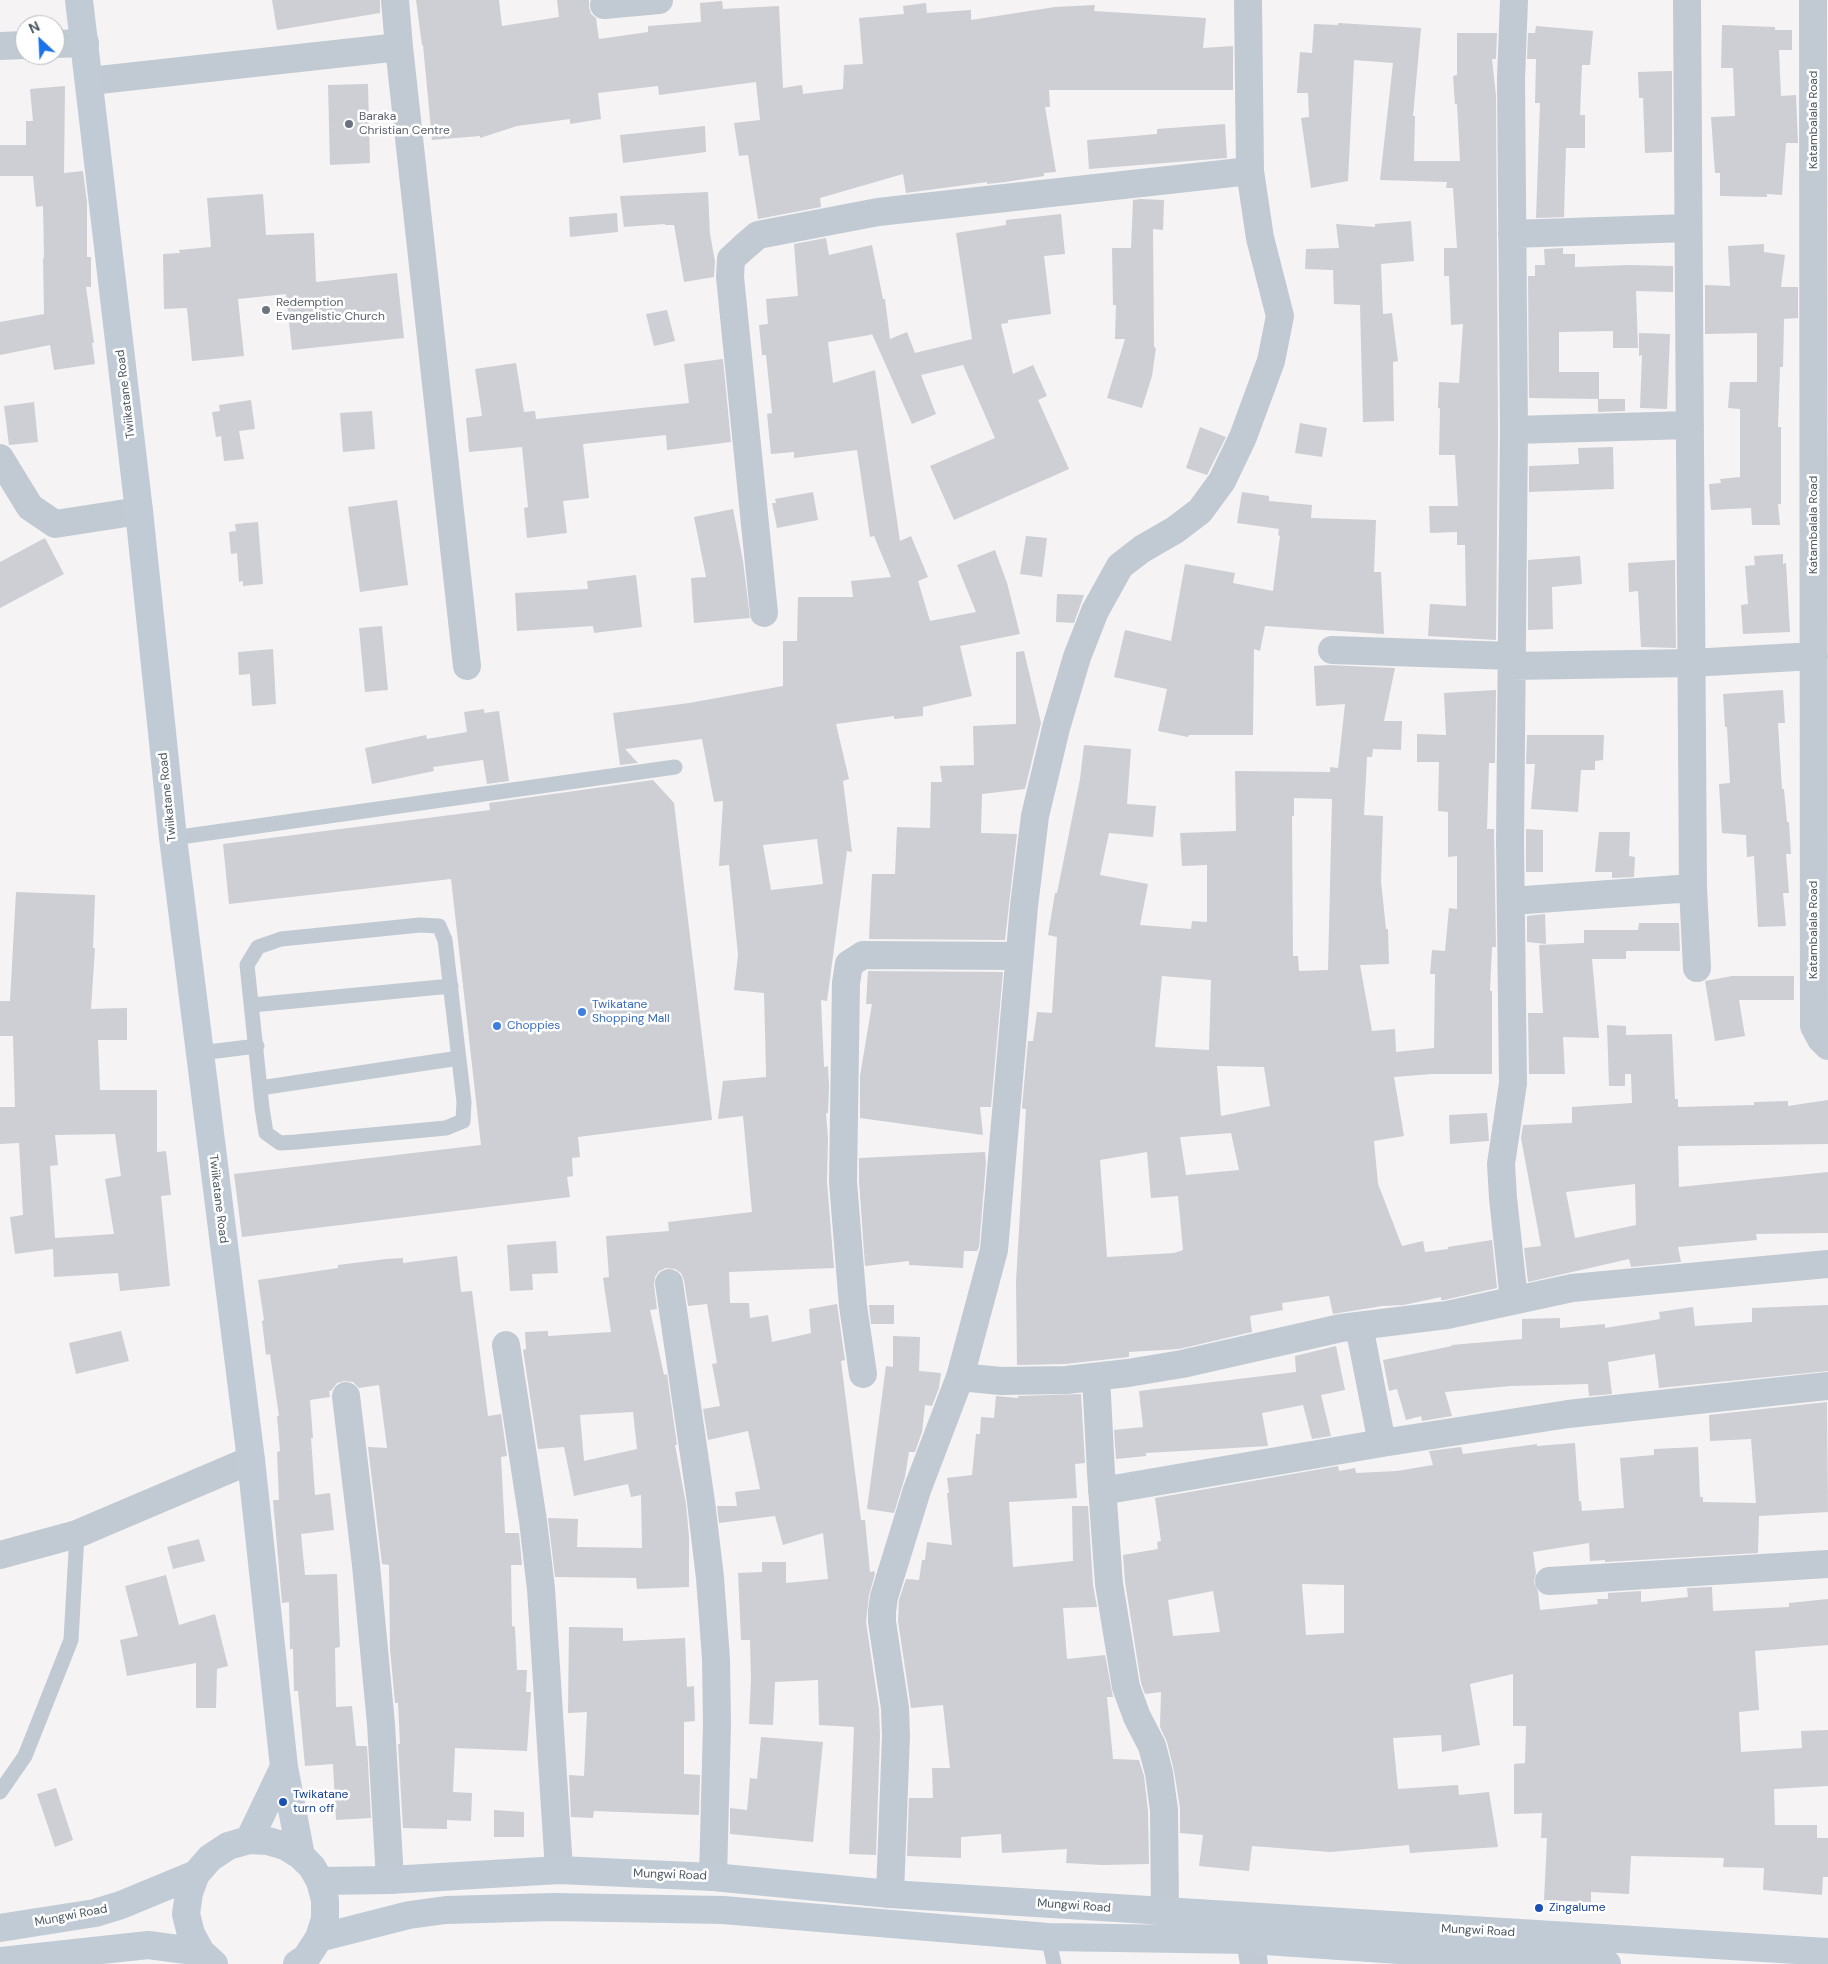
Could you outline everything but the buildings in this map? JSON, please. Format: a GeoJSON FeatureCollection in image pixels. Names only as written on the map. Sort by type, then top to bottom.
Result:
{"type":"FeatureCollection","features":[{"type":"Feature","properties":{"kind":"main road","name":"Twiikatane Road"},"geometry":{"type":"LineString","coordinates":[[80,0],[139,511],[172,838],[251,1460],[267,1593],[284,1767],[301,1856]]}},
{"type":"Feature","properties":{"kind":"main road"},"geometry":{"type":"LineString","coordinates":[[249,1840],[284,1767]]}},
{"type":"Feature","properties":{"kind":"main road"},"geometry":{"type":"LineString","coordinates":[[207,1958],[191,1934],[186,1914],[188,1893],[196,1874],[210,1858],[228,1846],[249,1840],[268,1841],[285,1846],[301,1856],[320,1881],[325,1900],[325,1919],[319,1938],[306,1958],[297,1964]]}},
{"type":"Feature","properties":{"kind":"main road","name":"Mungwi Road"},"geometry":{"type":"LineString","coordinates":[[320,1881],[390,1880],[559,1870],[713,1877],[890,1894],[1165,1912],[1250,1941],[1522,1961],[1608,1964]]}},
{"type":"Feature","properties":{"kind":"main road","name":"Mungwi Road"},"geometry":{"type":"LineString","coordinates":[[0,1928],[95,1913],[122,1905],[196,1874]]}},
{"type":"Feature","properties":{"kind":"main road","name":"Mungwi Road"},"geometry":{"type":"LineString","coordinates":[[319,1938],[409,1915],[446,1910],[554,1907],[722,1910],[1048,1937],[1828,1952]]}},
{"type":"Feature","properties":{"kind":"main road"},"geometry":{"type":"LineString","coordinates":[[0,1961],[97,1957],[148,1945],[207,1958]]}},
{"type":"Feature","properties":{"kind":"street"},"geometry":{"type":"LineString","coordinates":[[395,0],[467,666]]}},
{"type":"Feature","properties":{"kind":"street"},"geometry":{"type":"LineString","coordinates":[[604,5],[659,0]]}},
{"type":"Feature","properties":{"kind":"street"},"geometry":{"type":"LineString","coordinates":[[890,1894],[896,1736],[895,1708],[882,1611],[884,1597],[910,1508],[960,1377],[994,1250],[1019,956],[1035,816],[1056,728],[1078,657],[1095,611],[1120,566],[1142,549],[1174,530],[1200,511],[1222,481],[1243,437],[1271,361],[1280,316],[1260,238],[1250,171],[1248,0]]}},
{"type":"Feature","properties":{"kind":"street"},"geometry":{"type":"LineString","coordinates":[[1514,0],[1511,79],[1514,430],[1512,661],[1513,1083],[1501,1164],[1502,1198],[1514,1300]]}},
{"type":"Feature","properties":{"kind":"street"},"geometry":{"type":"LineString","coordinates":[[1687,0],[1693,888],[1697,968]]}},
{"type":"Feature","properties":{"kind":"street","name":"Katambalala Road"},"geometry":{"type":"LineString","coordinates":[[1813,0],[1814,1026],[1820,1039],[1828,1046]]}},
{"type":"Feature","properties":{"kind":"street"},"geometry":{"type":"LineString","coordinates":[[65,44],[85,43]]}},
{"type":"Feature","properties":{"kind":"street"},"geometry":{"type":"LineString","coordinates":[[0,46],[15,45]]}},
{"type":"Feature","properties":{"kind":"street"},"geometry":{"type":"LineString","coordinates":[[90,81],[399,47]]}},
{"type":"Feature","properties":{"kind":"street"},"geometry":{"type":"LineString","coordinates":[[764,613],[730,277],[731,259],[744,247],[758,236],[878,212],[1250,171]]}},
{"type":"Feature","properties":{"kind":"street"},"geometry":{"type":"LineString","coordinates":[[1512,234],[1688,228]]}},
{"type":"Feature","properties":{"kind":"street"},"geometry":{"type":"LineString","coordinates":[[1514,430],[1690,425]]}},
{"type":"Feature","properties":{"kind":"street"},"geometry":{"type":"LineString","coordinates":[[0,458],[30,507],[55,524],[139,511]]}},
{"type":"Feature","properties":{"kind":"street"},"geometry":{"type":"LineString","coordinates":[[1332,650],[1512,661],[1691,663],[1814,656]]}},
{"type":"Feature","properties":{"kind":"street"},"geometry":{"type":"LineString","coordinates":[[1512,901],[1693,888]]}},
{"type":"Feature","properties":{"kind":"street"},"geometry":{"type":"LineString","coordinates":[[864,1374],[853,1306],[843,1182],[846,983],[849,964],[863,955],[1019,956]]}},
{"type":"Feature","properties":{"kind":"street"},"geometry":{"type":"LineString","coordinates":[[960,1377],[1001,1381],[1066,1380],[1096,1377],[1182,1364],[1341,1328],[1447,1315],[1572,1288],[1828,1264]]}},
{"type":"Feature","properties":{"kind":"street"},"geometry":{"type":"LineString","coordinates":[[669,1283],[701,1502],[710,1578],[716,1658],[717,1724],[713,1877]]}},
{"type":"Feature","properties":{"kind":"street"},"geometry":{"type":"LineString","coordinates":[[1359,1326],[1382,1443]]}},
{"type":"Feature","properties":{"kind":"street"},"geometry":{"type":"LineString","coordinates":[[506,1345],[533,1520],[541,1589],[559,1870]]}},
{"type":"Feature","properties":{"kind":"street"},"geometry":{"type":"LineString","coordinates":[[1096,1377],[1109,1584],[1126,1687],[1152,1746],[1159,1773],[1164,1810],[1165,1912]]}},
{"type":"Feature","properties":{"kind":"street"},"geometry":{"type":"LineString","coordinates":[[1102,1491],[1382,1443],[1568,1414],[1828,1386]]}},
{"type":"Feature","properties":{"kind":"street"},"geometry":{"type":"LineString","coordinates":[[346,1396],[366,1565],[380,1724],[390,1880]]}},
{"type":"Feature","properties":{"kind":"street"},"geometry":{"type":"LineString","coordinates":[[0,1555],[77,1534],[251,1460]]}},
{"type":"Feature","properties":{"kind":"street"},"geometry":{"type":"LineString","coordinates":[[1549,1581],[1828,1564]]}},
{"type":"Feature","properties":{"kind":"lane"},"geometry":{"type":"LineString","coordinates":[[172,838],[675,767]]}},
{"type":"Feature","properties":{"kind":"lane"},"geometry":{"type":"LineString","coordinates":[[411,926],[439,926],[446,940],[464,1102],[462,1121],[446,1128],[280,1143],[266,1134],[252,1004],[248,965],[258,947],[281,939],[411,926]]}},
{"type":"Feature","properties":{"kind":"lane"},"geometry":{"type":"LineString","coordinates":[[252,1004],[451,986]]}},
{"type":"Feature","properties":{"kind":"lane"},"geometry":{"type":"LineString","coordinates":[[200,1053],[257,1046]]}},
{"type":"Feature","properties":{"kind":"lane"},"geometry":{"type":"LineString","coordinates":[[260,1088],[459,1058]]}},
{"type":"Feature","properties":{"kind":"lane"},"geometry":{"type":"LineString","coordinates":[[0,1792],[24,1756],[71,1640],[77,1534]]}},
{"type":"Feature","properties":{"kind":"lane"},"geometry":{"type":"LineString","coordinates":[[1048,1937],[1054,1964]]}},
{"type":"Feature","properties":{"kind":"place","name":"Baraka Christian Centre"},"geometry":{"type":"Point","coordinates":[349,124]}},
{"type":"Feature","properties":{"kind":"place","name":"Redemption Evangelistic Church"},"geometry":{"type":"Point","coordinates":[266,310]}},
{"type":"Feature","properties":{"kind":"place","name":"Twikatane Shopping Mall"},"geometry":{"type":"Point","coordinates":[582,1012]}},
{"type":"Feature","properties":{"kind":"place","name":"Choppies"},"geometry":{"type":"Point","coordinates":[497,1026]}},
{"type":"Feature","properties":{"kind":"place","name":"Twikatane turn off"},"geometry":{"type":"Point","coordinates":[283,1802]}},
{"type":"Feature","properties":{"kind":"place","name":"Zingalume"},"geometry":{"type":"Point","coordinates":[1539,1908]}}]}
